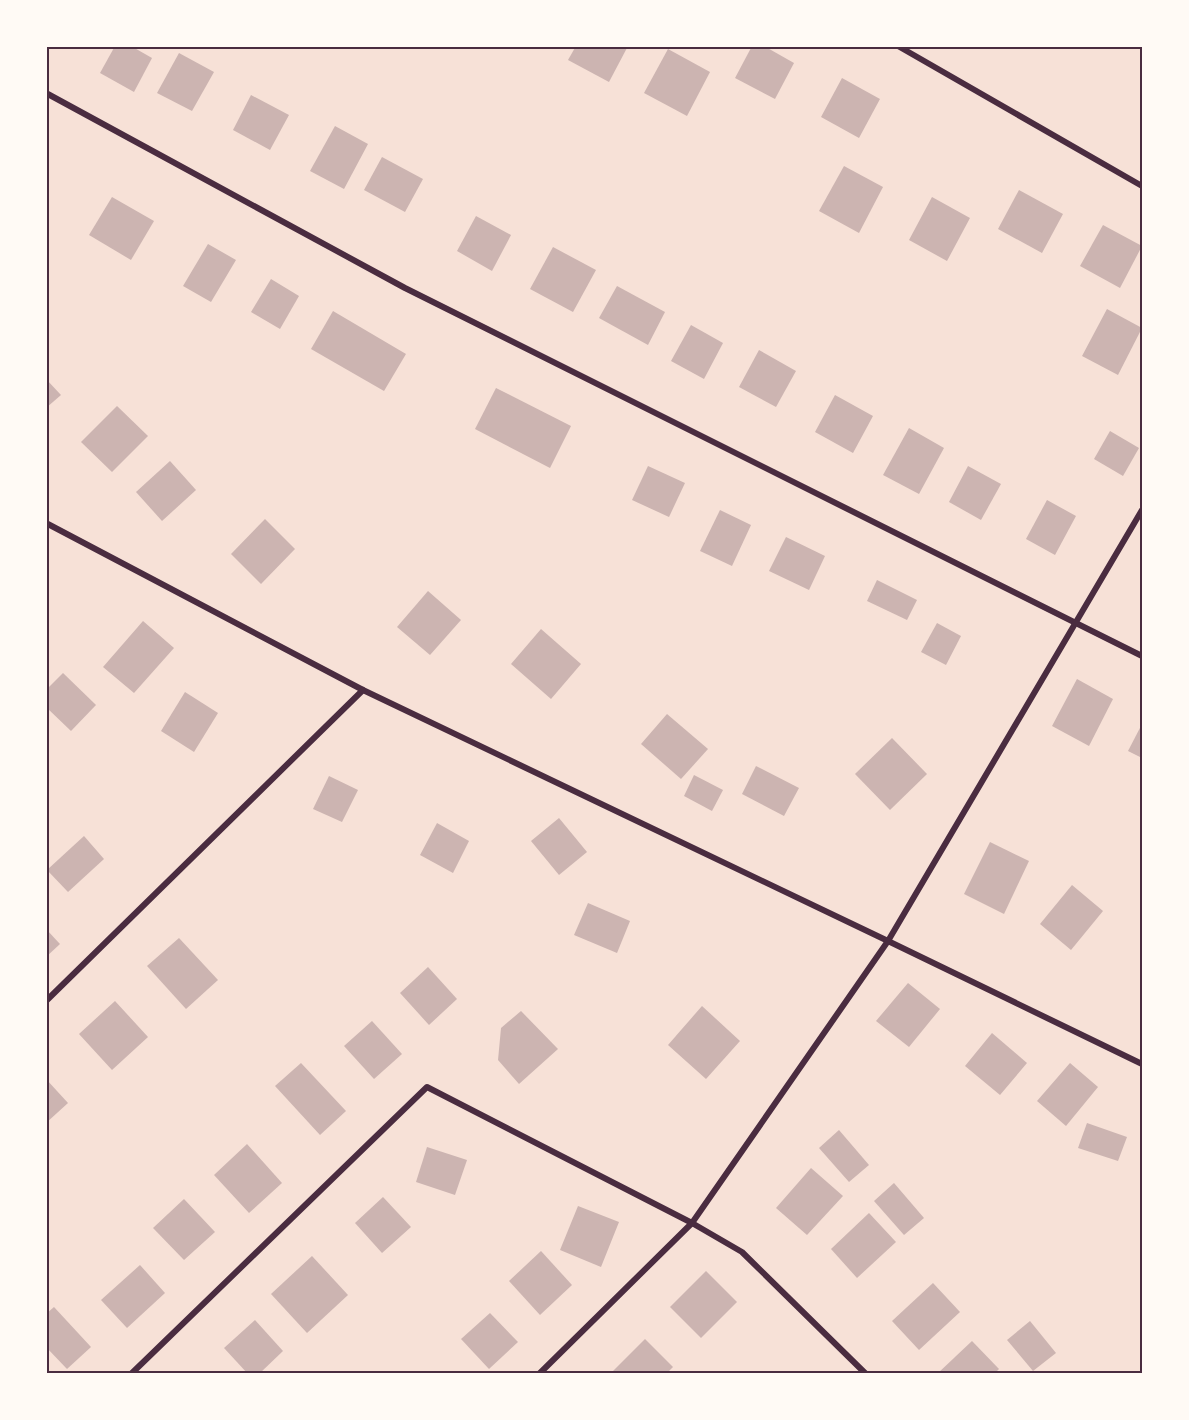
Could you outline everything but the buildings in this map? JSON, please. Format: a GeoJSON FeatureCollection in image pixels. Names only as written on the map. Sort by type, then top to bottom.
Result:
{"type":"FeatureCollection","features":[{"type":"Feature","properties":{"kind":"street"},"geometry":{"type":"LineString","coordinates":[[898,46],[1143,186]]}},
{"type":"Feature","properties":{"kind":"street"},"geometry":{"type":"LineString","coordinates":[[46,93],[405,288],[1143,656]]}},
{"type":"Feature","properties":{"kind":"street"},"geometry":{"type":"LineString","coordinates":[[539,1374],[692,1222],[888,941],[1143,510]]}},
{"type":"Feature","properties":{"kind":"street"},"geometry":{"type":"LineString","coordinates":[[46,523],[363,690],[1143,1064]]}},
{"type":"Feature","properties":{"kind":"street"},"geometry":{"type":"LineString","coordinates":[[46,1001],[363,690]]}},
{"type":"Feature","properties":{"kind":"street"},"geometry":{"type":"LineString","coordinates":[[130,1374],[427,1088],[692,1222],[742,1252],[866,1374]]}}]}
